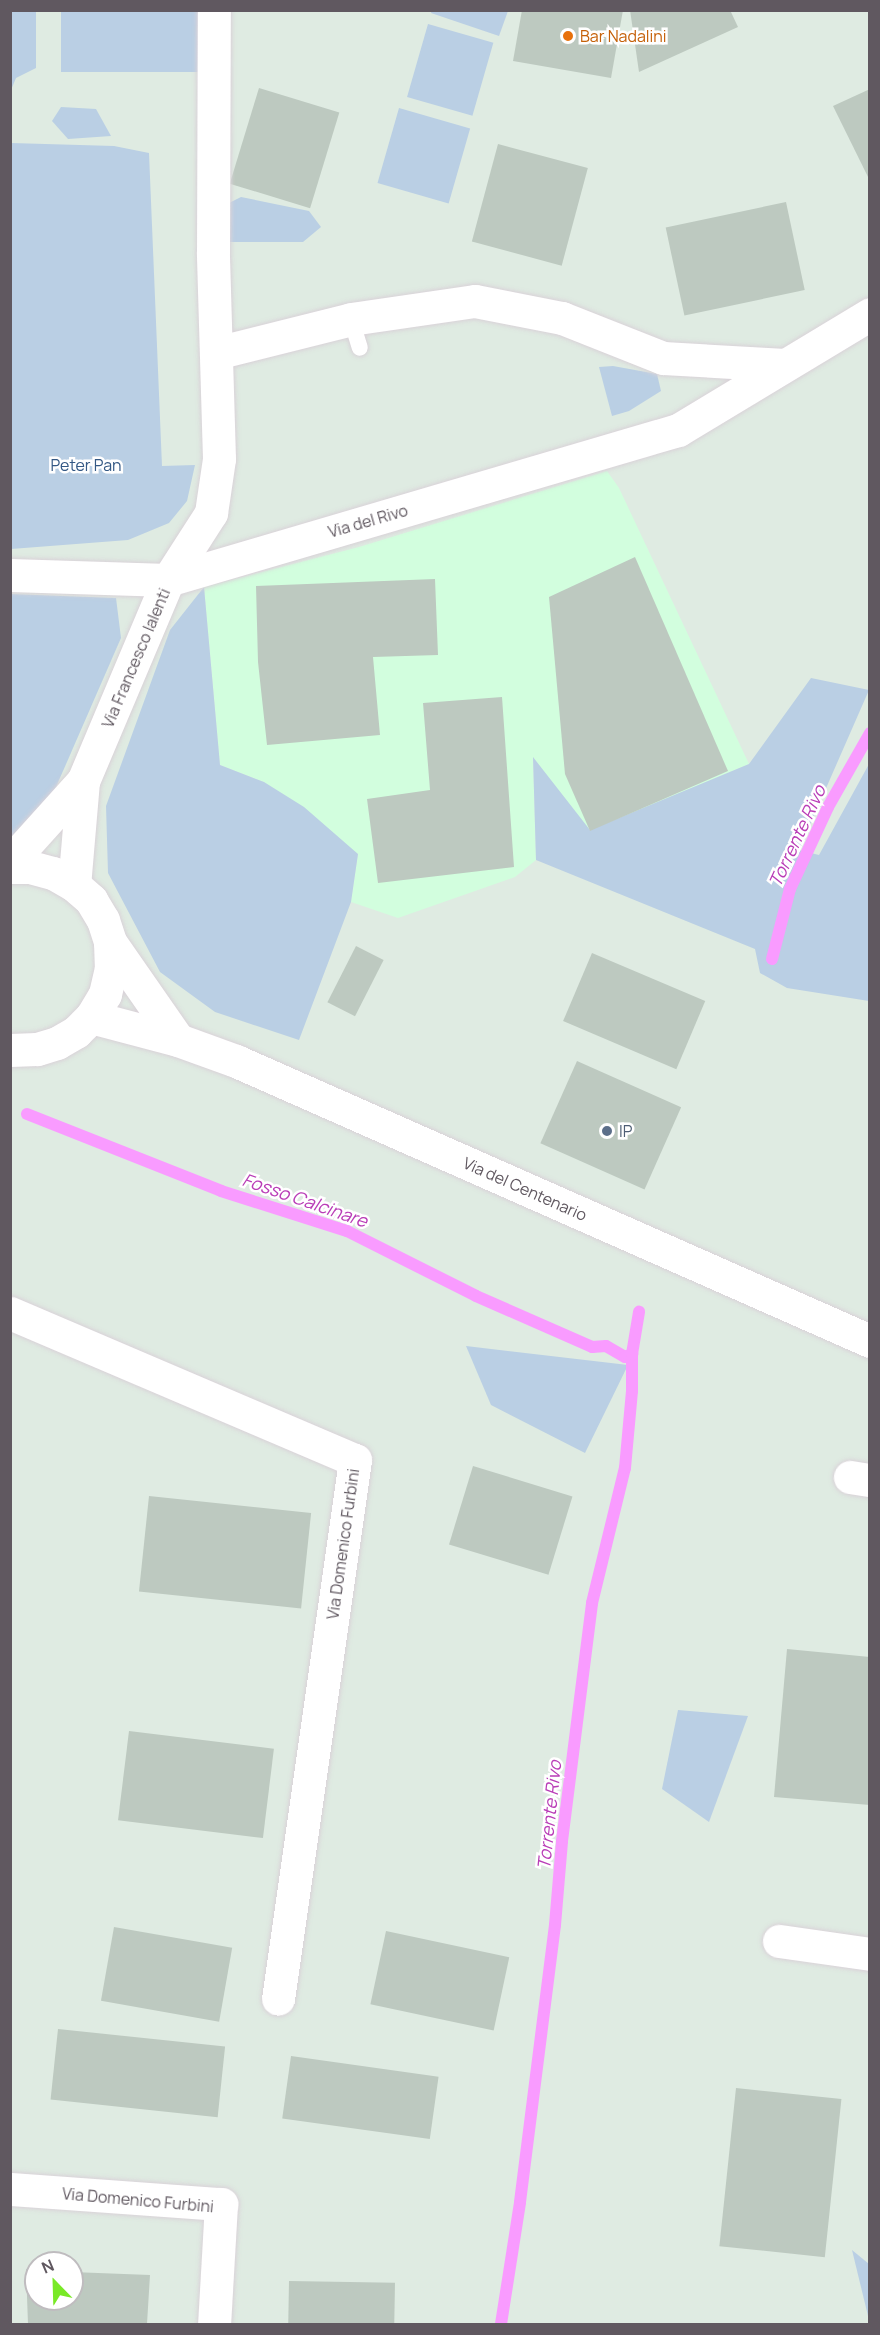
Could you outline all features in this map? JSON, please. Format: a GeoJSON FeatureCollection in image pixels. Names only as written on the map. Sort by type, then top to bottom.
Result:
{"type":"FeatureCollection","features":[{"type":"Feature","properties":{"kind":"street"},"geometry":{"type":"LineString","coordinates":[[168,580],[211,513],[219,459],[213,252],[214,10]]}},
{"type":"Feature","properties":{"kind":"street"},"geometry":{"type":"LineString","coordinates":[[216,353],[356,334],[475,302],[562,318],[663,358],[785,365]]}},
{"type":"Feature","properties":{"kind":"street","name":"Via del Rivo"},"geometry":{"type":"LineString","coordinates":[[168,580],[678,430],[870,314]]}},
{"type":"Feature","properties":{"kind":"street","name":"Via Francesco Ialenti"},"geometry":{"type":"LineString","coordinates":[[10,575],[168,580],[83,781]]}},
{"type":"Feature","properties":{"kind":"street"},"geometry":{"type":"LineString","coordinates":[[10,862],[83,781]]}},
{"type":"Feature","properties":{"kind":"street"},"geometry":{"type":"LineString","coordinates":[[74,885],[83,781]]}},
{"type":"Feature","properties":{"kind":"street"},"geometry":{"type":"LineString","coordinates":[[10,867],[30,867],[53,873],[74,885],[91,900],[103,920],[110,942],[111,968],[107,985],[91,1017],[76,1032],[57,1043],[12,1054]]}},
{"type":"Feature","properties":{"kind":"street"},"geometry":{"type":"LineString","coordinates":[[110,942],[178,1040]]}},
{"type":"Feature","properties":{"kind":"street","name":"Via del Centenario"},"geometry":{"type":"LineString","coordinates":[[91,1017],[178,1040],[236,1061],[870,1341]]}},
{"type":"Feature","properties":{"kind":"street","name":"Via Domenico Furbini"},"geometry":{"type":"LineString","coordinates":[[10,1313],[355,1460],[278,1999]]}},
{"type":"Feature","properties":{"kind":"street"},"geometry":{"type":"LineString","coordinates":[[779,1941],[870,1954]]}},
{"type":"Feature","properties":{"kind":"street","name":"Via Domenico Furbini"},"geometry":{"type":"LineString","coordinates":[[10,2189],[221,2204],[214,2325]]}},
{"type":"Feature","properties":{"kind":"shaded area"},"geometry":{"type":"Polygon","coordinates":[[[607,471],[619,488],[749,764],[590,831],[533,758],[536,860],[515,877],[398,918],[351,902],[358,854],[264,782],[220,765],[204,587],[359,547],[607,471]]]}},
{"type":"Feature","properties":{"kind":"green space"},"geometry":{"type":"Polygon","coordinates":[[[11,10],[36,11],[36,68],[16,78],[11,90],[11,10]]]}},
{"type":"Feature","properties":{"kind":"green space"},"geometry":{"type":"Polygon","coordinates":[[[432,10],[508,11],[499,36],[431,13],[432,10]]]}},
{"type":"Feature","properties":{"kind":"green space"},"geometry":{"type":"Polygon","coordinates":[[[61,11],[200,11],[200,72],[61,72],[61,11]]]}},
{"type":"Feature","properties":{"kind":"green space"},"geometry":{"type":"Polygon","coordinates":[[[428,24],[493,43],[472,116],[407,97],[428,24]]]}},
{"type":"Feature","properties":{"kind":"green space"},"geometry":{"type":"Polygon","coordinates":[[[61,107],[96,109],[111,136],[68,139],[52,121],[61,107]]]}},
{"type":"Feature","properties":{"kind":"green space"},"geometry":{"type":"Polygon","coordinates":[[[399,108],[470,128],[449,203],[378,183],[399,108]]]}},
{"type":"Feature","properties":{"kind":"green space","name":"Peter Pan"},"geometry":{"type":"Polygon","coordinates":[[[11,143],[114,146],[149,153],[162,466],[195,465],[187,501],[169,523],[128,540],[11,549],[11,143]]]}},
{"type":"Feature","properties":{"kind":"green space"},"geometry":{"type":"Polygon","coordinates":[[[241,197],[309,211],[321,227],[303,242],[229,242],[223,206],[241,197]]]}},
{"type":"Feature","properties":{"kind":"green space"},"geometry":{"type":"Polygon","coordinates":[[[613,366],[657,374],[661,391],[629,411],[612,416],[599,367],[613,366]]]}},
{"type":"Feature","properties":{"kind":"green space"},"geometry":{"type":"Polygon","coordinates":[[[204,587],[220,765],[264,782],[304,807],[358,854],[351,902],[299,1040],[215,1012],[160,972],[108,873],[106,806],[170,630],[204,587]]]}},
{"type":"Feature","properties":{"kind":"green space"},"geometry":{"type":"Polygon","coordinates":[[[11,594],[116,598],[121,638],[46,810],[11,839],[11,594]]]}},
{"type":"Feature","properties":{"kind":"green space"},"geometry":{"type":"Polygon","coordinates":[[[811,678],[869,690],[799,850],[819,855],[869,764],[869,1001],[787,988],[760,973],[755,949],[536,860],[533,757],[590,830],[749,764],[811,678]]]}},
{"type":"Feature","properties":{"kind":"green space"},"geometry":{"type":"Polygon","coordinates":[[[466,1346],[628,1365],[585,1453],[491,1405],[466,1346]]]}},
{"type":"Feature","properties":{"kind":"green space"},"geometry":{"type":"Polygon","coordinates":[[[678,1710],[748,1716],[709,1822],[662,1789],[678,1710]]]}},
{"type":"Feature","properties":{"kind":"green space"},"geometry":{"type":"Polygon","coordinates":[[[852,2250],[869,2264],[869,2320],[852,2250]]]}},
{"type":"Feature","properties":{"kind":"building","name":"Bar Nadalini"},"geometry":{"type":"Polygon","coordinates":[[[522,10],[623,10],[611,78],[513,61],[522,10]]]}},
{"type":"Feature","properties":{"kind":"building"},"geometry":{"type":"Polygon","coordinates":[[[630,10],[730,10],[738,27],[639,72],[630,10]]]}},
{"type":"Feature","properties":{"kind":"building"},"geometry":{"type":"Polygon","coordinates":[[[259,88],[339,113],[310,208],[230,184],[259,88]]]}},
{"type":"Feature","properties":{"kind":"building"},"geometry":{"type":"Polygon","coordinates":[[[870,89],[870,181],[833,106],[870,89]]]}},
{"type":"Feature","properties":{"kind":"building"},"geometry":{"type":"Polygon","coordinates":[[[498,144],[588,168],[562,266],[472,242],[498,144]]]}},
{"type":"Feature","properties":{"kind":"building"},"geometry":{"type":"Polygon","coordinates":[[[786,202],[805,290],[684,316],[666,228],[786,202]]]}},
{"type":"Feature","properties":{"kind":"building"},"geometry":{"type":"Polygon","coordinates":[[[635,557],[728,771],[590,831],[565,774],[549,597],[635,557]]]}},
{"type":"Feature","properties":{"kind":"building"},"geometry":{"type":"Polygon","coordinates":[[[435,579],[438,655],[373,657],[380,735],[267,745],[258,662],[256,586],[435,579]]]}},
{"type":"Feature","properties":{"kind":"building"},"geometry":{"type":"Polygon","coordinates":[[[502,697],[514,867],[378,883],[367,799],[430,790],[423,703],[502,697]]]}},
{"type":"Feature","properties":{"kind":"building"},"geometry":{"type":"Polygon","coordinates":[[[356,946],[384,960],[355,1016],[327,1002],[356,946]]]}},
{"type":"Feature","properties":{"kind":"building"},"geometry":{"type":"Polygon","coordinates":[[[592,953],[705,1001],[676,1069],[563,1021],[592,953]]]}},
{"type":"Feature","properties":{"kind":"building"},"geometry":{"type":"Polygon","coordinates":[[[577,1061],[681,1107],[645,1190],[540,1143],[577,1061]]]}},
{"type":"Feature","properties":{"kind":"building"},"geometry":{"type":"Polygon","coordinates":[[[473,1466],[572,1496],[548,1575],[449,1544],[473,1466]]]}},
{"type":"Feature","properties":{"kind":"building"},"geometry":{"type":"Polygon","coordinates":[[[149,1496],[311,1513],[301,1609],[139,1591],[149,1496]]]}},
{"type":"Feature","properties":{"kind":"building"},"geometry":{"type":"Polygon","coordinates":[[[787,1649],[870,1657],[870,1805],[774,1797],[787,1649]]]}},
{"type":"Feature","properties":{"kind":"building"},"geometry":{"type":"Polygon","coordinates":[[[129,1731],[274,1749],[263,1838],[118,1820],[129,1731]]]}},
{"type":"Feature","properties":{"kind":"building"},"geometry":{"type":"Polygon","coordinates":[[[114,1927],[232,1948],[219,2022],[101,2001],[114,1927]]]}},
{"type":"Feature","properties":{"kind":"building"},"geometry":{"type":"Polygon","coordinates":[[[386,1931],[509,1957],[494,2031],[370,2004],[386,1931]]]}},
{"type":"Feature","properties":{"kind":"building"},"geometry":{"type":"Polygon","coordinates":[[[58,2029],[225,2047],[218,2117],[51,2100],[58,2029]]]}},
{"type":"Feature","properties":{"kind":"building"},"geometry":{"type":"Polygon","coordinates":[[[291,2056],[439,2077],[430,2139],[282,2118],[291,2056]]]}},
{"type":"Feature","properties":{"kind":"building"},"geometry":{"type":"Polygon","coordinates":[[[736,2088],[841,2099],[825,2257],[719,2246],[736,2088]]]}},
{"type":"Feature","properties":{"kind":"building"},"geometry":{"type":"Polygon","coordinates":[[[84,2272],[150,2275],[147,2324],[28,2324],[28,2311],[84,2311],[84,2272]]]}},
{"type":"Feature","properties":{"kind":"building"},"geometry":{"type":"Polygon","coordinates":[[[289,2281],[395,2283],[394,2324],[288,2324],[289,2281]]]}},
{"type":"Feature","properties":{"kind":"waterway","name":"Torrente Rivo"},"geometry":{"type":"LineString","coordinates":[[772,959],[790,889],[828,807],[870,733]]}},
{"type":"Feature","properties":{"kind":"waterway","name":"Fosso Calcinare"},"geometry":{"type":"LineString","coordinates":[[27,1114],[221,1191],[347,1231],[476,1296],[592,1347],[606,1346],[625,1357],[632,1354]]}},
{"type":"Feature","properties":{"kind":"waterway","name":"Torrente Rivo"},"geometry":{"type":"LineString","coordinates":[[501,2324],[520,2202],[555,1925],[562,1841],[592,1603],[625,1468],[632,1391],[632,1354],[639,1312]]}},
{"type":"Feature","properties":{"kind":"place","name":"Bar Nadalini"},"geometry":{"type":"Point","coordinates":[568,36]}},
{"type":"Feature","properties":{"kind":"place","name":"IP"},"geometry":{"type":"Point","coordinates":[607,1131]}}]}
